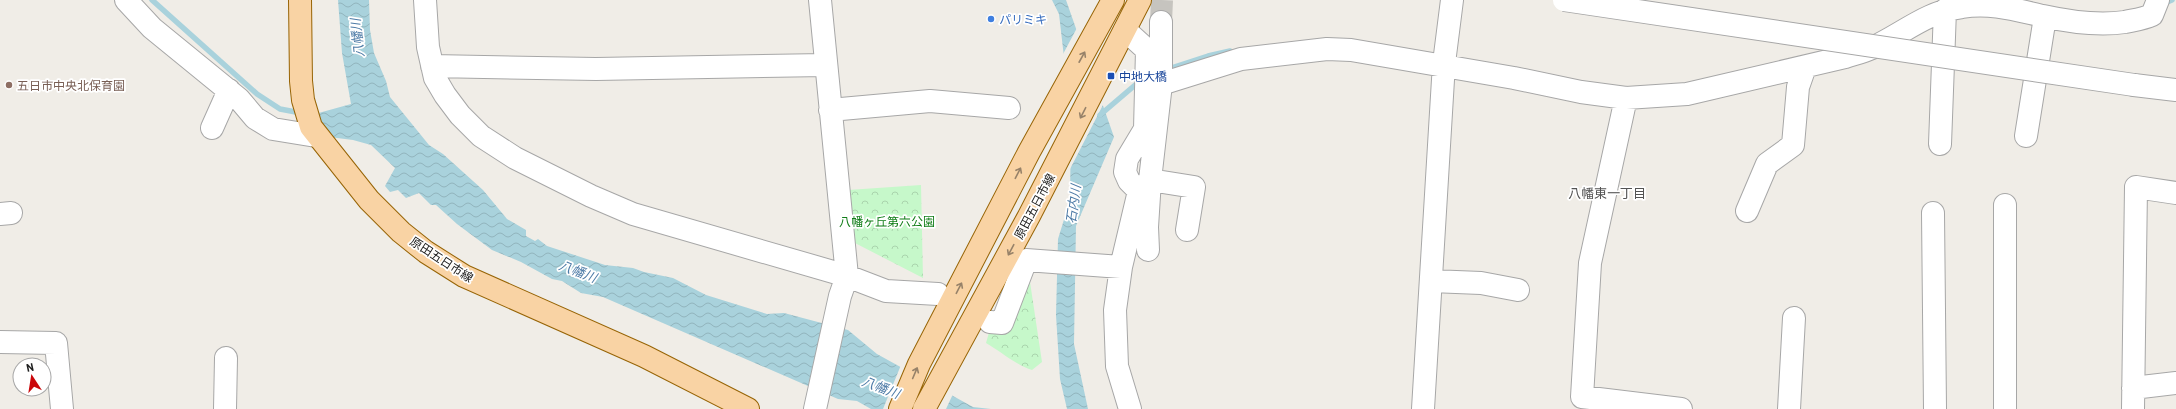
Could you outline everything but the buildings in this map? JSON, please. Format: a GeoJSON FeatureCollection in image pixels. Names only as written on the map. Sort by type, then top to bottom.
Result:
{"type":"FeatureCollection","features":[{"type":"Feature","properties":{"kind":"main road","name":"原田五日市線"},"geometry":{"type":"LineString","coordinates":[[300,0],[303,100],[314,131],[369,200],[401,232],[426,252],[464,276],[651,359],[748,409]]}},
{"type":"Feature","properties":{"kind":"main road"},"geometry":{"type":"LineString","coordinates":[[900,409],[919,364],[1029,152],[1094,37],[1113,0]]}},
{"type":"Feature","properties":{"kind":"main road","name":"原田五日市線"},"geometry":{"type":"LineString","coordinates":[[924,409],[1029,216],[1140,0]]}},
{"type":"Feature","properties":{"kind":"street"},"geometry":{"type":"LineString","coordinates":[[126,0],[152,28],[239,99],[254,118],[273,129],[314,131]]}},
{"type":"Feature","properties":{"kind":"street"},"geometry":{"type":"LineString","coordinates":[[424,0],[428,47],[435,78],[445,95],[460,115],[481,136],[516,158],[552,178],[633,214],[847,276],[886,291],[938,294]]}},
{"type":"Feature","properties":{"kind":"street"},"geometry":{"type":"LineString","coordinates":[[815,409],[840,296],[847,276],[825,65],[820,0]]}},
{"type":"Feature","properties":{"kind":"street"},"geometry":{"type":"LineString","coordinates":[[1423,409],[1445,60],[1452,0]]}},
{"type":"Feature","properties":{"kind":"street"},"geometry":{"type":"LineString","coordinates":[[1564,0],[2176,90]]}},
{"type":"Feature","properties":{"kind":"street"},"geometry":{"type":"LineString","coordinates":[[1155,77],[1241,59],[1327,49],[1351,50],[1445,60],[1581,92],[1626,98],[1686,94],[1870,49],[1923,18],[1945,10],[1984,2],[2046,17],[2088,24],[2145,19],[2152,15],[2158,0]]}},
{"type":"Feature","properties":{"kind":"street"},"geometry":{"type":"LineString","coordinates":[[1940,144],[1945,10]]}},
{"type":"Feature","properties":{"kind":"street"},"geometry":{"type":"LineString","coordinates":[[2026,136],[2046,17]]}},
{"type":"Feature","properties":{"kind":"street"},"geometry":{"type":"LineString","coordinates":[[1148,250],[1144,185],[1161,22]]}},
{"type":"Feature","properties":{"kind":"street"},"geometry":{"type":"LineString","coordinates":[[1125,30],[1147,50],[1155,77]]}},
{"type":"Feature","properties":{"kind":"street"},"geometry":{"type":"LineString","coordinates":[[432,66],[611,69],[825,65]]}},
{"type":"Feature","properties":{"kind":"street"},"geometry":{"type":"LineString","coordinates":[[1747,211],[1768,164],[1793,144],[1798,87],[1805,66]]}},
{"type":"Feature","properties":{"kind":"street"},"geometry":{"type":"LineString","coordinates":[[212,128],[229,90]]}},
{"type":"Feature","properties":{"kind":"street"},"geometry":{"type":"LineString","coordinates":[[1626,98],[1590,263],[1582,397],[1681,409]]}},
{"type":"Feature","properties":{"kind":"street"},"geometry":{"type":"LineString","coordinates":[[830,110],[930,100],[1009,108]]}},
{"type":"Feature","properties":{"kind":"street"},"geometry":{"type":"LineString","coordinates":[[1144,185],[1194,187],[1187,230]]}},
{"type":"Feature","properties":{"kind":"street"},"geometry":{"type":"LineString","coordinates":[[1130,409],[1121,385],[1116,347],[1113,266],[1144,185]]}},
{"type":"Feature","properties":{"kind":"street"},"geometry":{"type":"LineString","coordinates":[[2133,409],[2136,187],[2176,193]]}},
{"type":"Feature","properties":{"kind":"street"},"geometry":{"type":"LineString","coordinates":[[2005,205],[2005,409]]}},
{"type":"Feature","properties":{"kind":"street"},"geometry":{"type":"LineString","coordinates":[[1933,213],[1936,409]]}},
{"type":"Feature","properties":{"kind":"street"},"geometry":{"type":"LineString","coordinates":[[990,322],[1002,323],[1026,260],[1113,266]]}},
{"type":"Feature","properties":{"kind":"street"},"geometry":{"type":"LineString","coordinates":[[1431,281],[1481,283],[1518,290]]}},
{"type":"Feature","properties":{"kind":"street"},"geometry":{"type":"LineString","coordinates":[[1789,409],[1794,318]]}},
{"type":"Feature","properties":{"kind":"street"},"geometry":{"type":"LineString","coordinates":[[0,342],[56,343],[62,409]]}},
{"type":"Feature","properties":{"kind":"street"},"geometry":{"type":"LineString","coordinates":[[225,409],[226,358]]}},
{"type":"Feature","properties":{"kind":"street"},"geometry":{"type":"LineString","coordinates":[[2134,388],[2176,383]]}},
{"type":"Feature","properties":{"kind":"green space","name":"八幡ヶ丘第六公園"},"geometry":{"type":"Polygon","coordinates":[[[921,185],[923,278],[853,242],[848,190],[921,185]]]}},
{"type":"Feature","properties":{"kind":"green space"},"geometry":{"type":"Polygon","coordinates":[[[1030,282],[1042,362],[1032,370],[1015,362],[986,343],[990,329],[1030,282]]]}},
{"type":"Feature","properties":{"kind":"water","name":"八幡川"},"geometry":{"type":"Polygon","coordinates":[[[338,0],[369,0],[370,30],[374,53],[386,81],[390,97],[429,145],[443,154],[483,190],[507,219],[526,230],[526,236],[535,241],[538,239],[547,246],[605,265],[633,268],[644,272],[673,278],[706,295],[767,314],[784,313],[848,330],[877,354],[973,407],[991,409],[871,409],[857,401],[838,399],[603,297],[581,293],[562,281],[552,279],[521,262],[492,250],[457,224],[436,205],[431,205],[419,193],[406,198],[398,190],[390,192],[385,186],[395,168],[371,145],[353,140],[329,137],[315,114],[351,104],[342,53],[338,0]]]}},
{"type":"Feature","properties":{"kind":"water","name":"石内川"},"geometry":{"type":"Polygon","coordinates":[[[1052,0],[1066,0],[1114,137],[1076,226],[1074,344],[1088,409],[1067,409],[1060,379],[1056,315],[1058,239],[1070,200],[1071,118],[1059,14],[1052,0]]]}},
{"type":"Feature","properties":{"kind":"pier"},"geometry":{"type":"Polygon","coordinates":[[[1078,26],[1104,103],[1069,171],[1069,118],[1062,56],[1078,26]]]}},
{"type":"Feature","properties":{"kind":"pier"},"geometry":{"type":"Polygon","coordinates":[[[901,365],[953,394],[946,409],[883,409],[901,365]]]}},
{"type":"Feature","properties":{"kind":"waterway"},"geometry":{"type":"LineString","coordinates":[[152,0],[257,94],[280,109],[301,113]]}},
{"type":"Feature","properties":{"kind":"waterway"},"geometry":{"type":"LineString","coordinates":[[2165,3],[2172,0]]}},
{"type":"Feature","properties":{"kind":"waterway"},"geometry":{"type":"LineString","coordinates":[[1165,70],[1208,56],[1230,51]]}},
{"type":"Feature","properties":{"kind":"waterway"},"geometry":{"type":"LineString","coordinates":[[1100,115],[1141,80]]}},
{"type":"Feature","properties":{"kind":"tunnel"},"geometry":{"type":"LineString","coordinates":[[1161,22],[1162,0]]}},
{"type":"Feature","properties":{"kind":"place","name":"パリミキ"},"geometry":{"type":"Point","coordinates":[991,19]}},
{"type":"Feature","properties":{"kind":"place","name":"中地大橋"},"geometry":{"type":"Point","coordinates":[1111,76]}},
{"type":"Feature","properties":{"kind":"place","name":"五日市中央北保育園"},"geometry":{"type":"Point","coordinates":[9,85]}},
{"type":"Feature","properties":{"kind":"district","name":"八幡東一丁目"},"geometry":{"type":"Point","coordinates":[1607,193]}}]}
